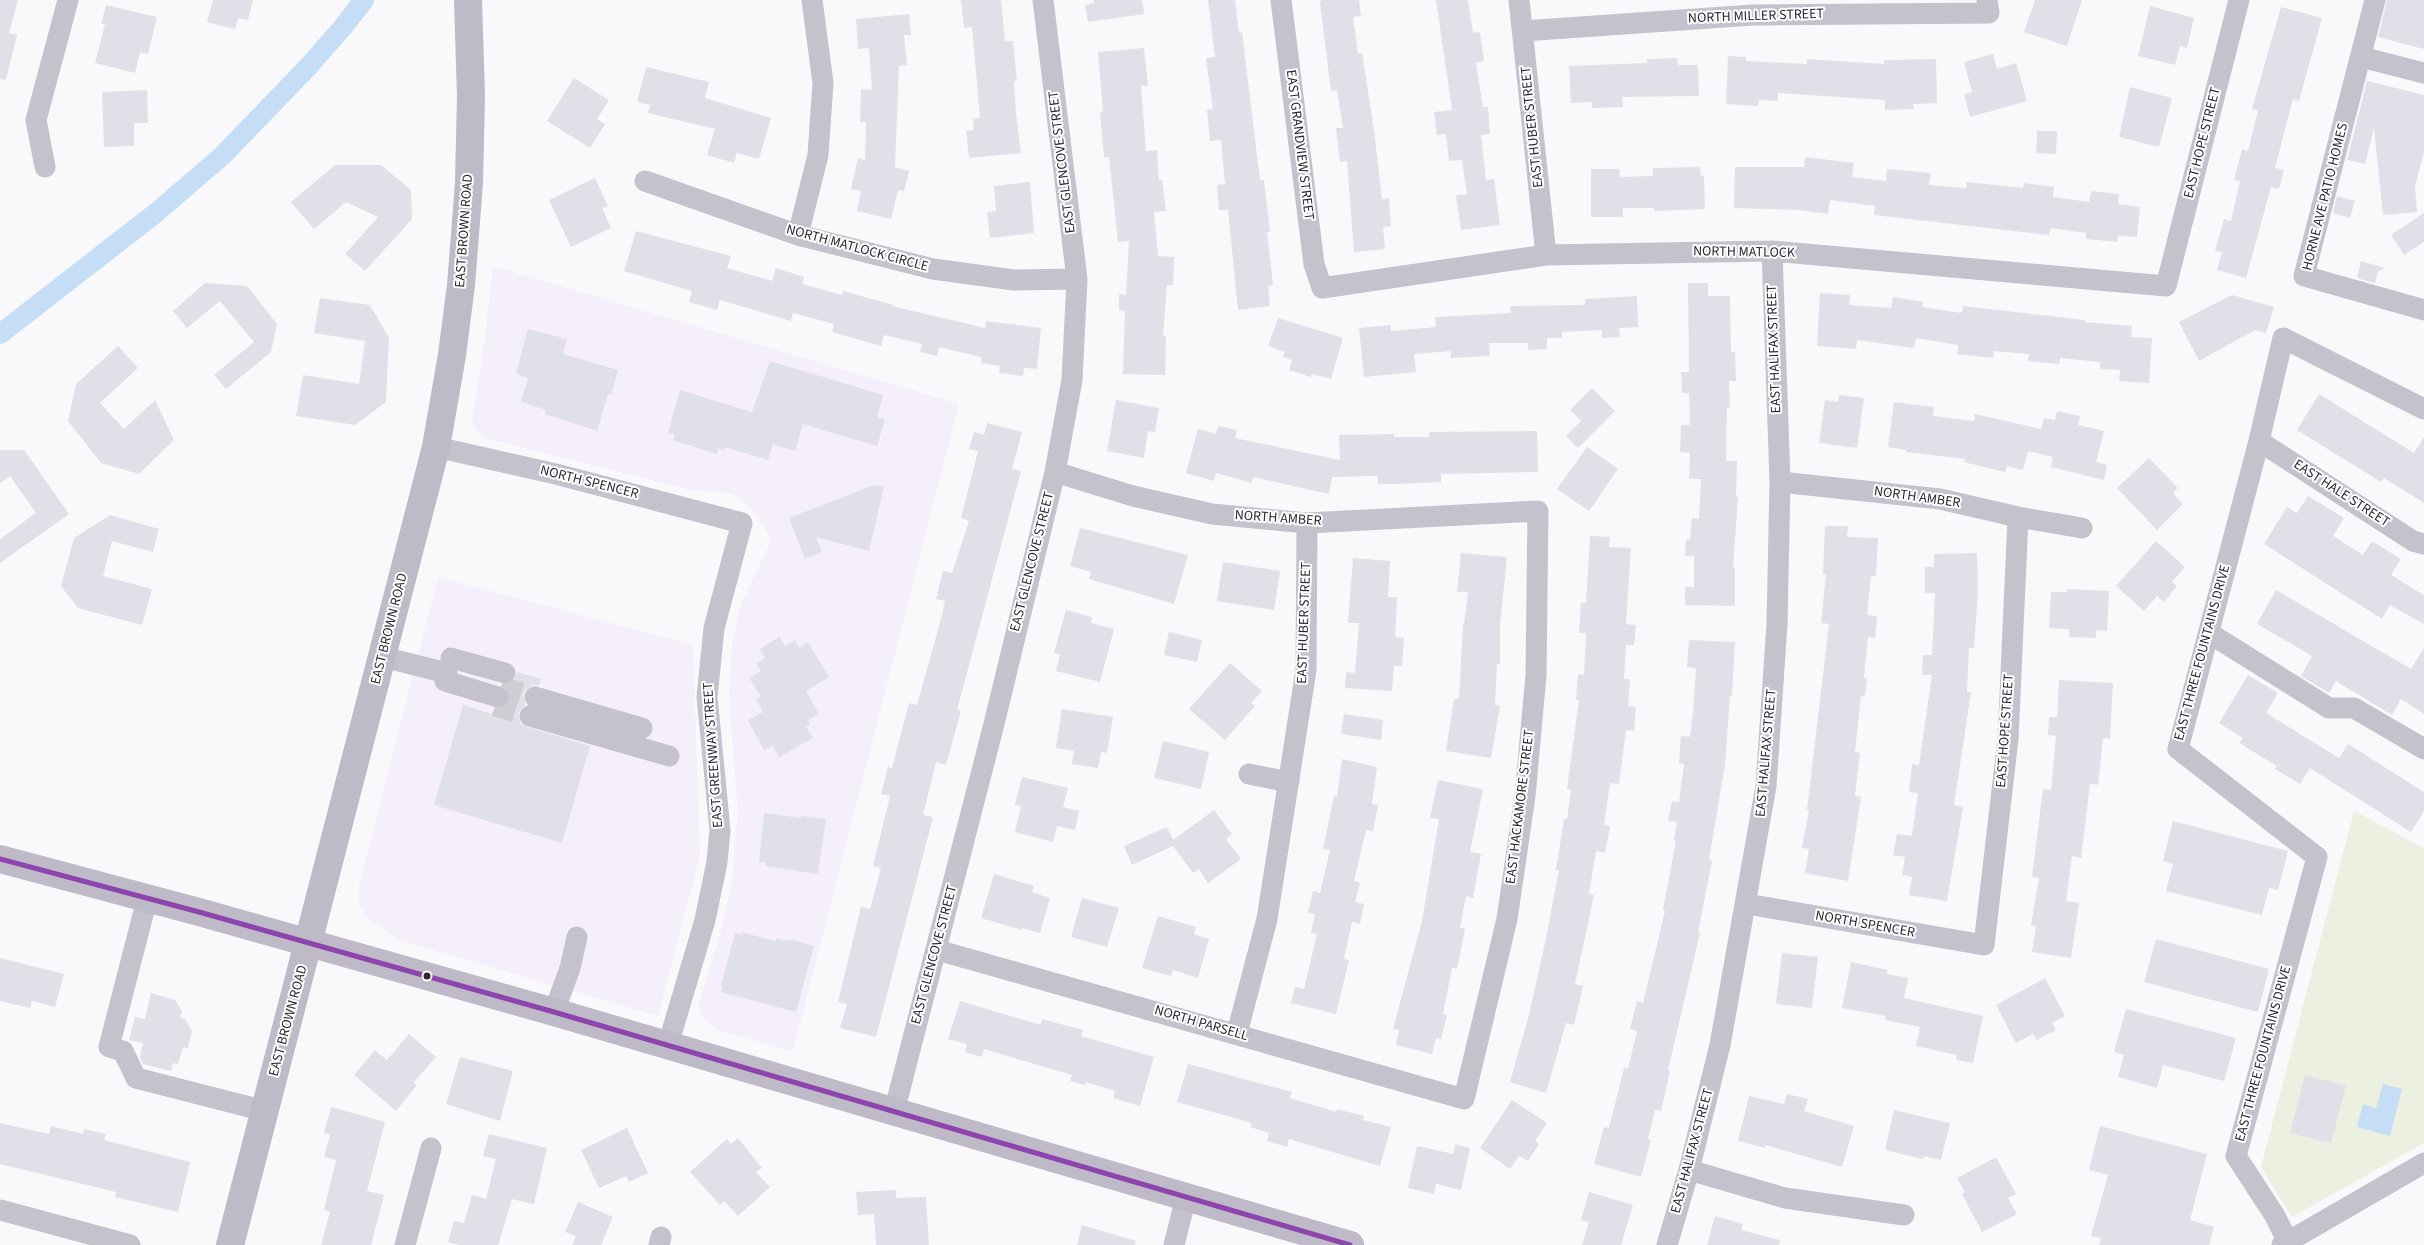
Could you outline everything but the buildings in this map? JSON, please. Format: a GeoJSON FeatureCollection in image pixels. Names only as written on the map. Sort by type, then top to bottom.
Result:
{"type":"FeatureCollection","features":[{"type":"Feature","properties":{"kind":"main road","name":"EAST BROWN ROAD"},"geometry":{"type":"LineString","coordinates":[[230,1245],[436,447],[454,346],[469,183],[471,96],[468,0]]}},
{"type":"Feature","properties":{"kind":"main road"},"geometry":{"type":"LineString","coordinates":[[0,859],[554,1012],[1350,1245]]}},
{"type":"Feature","properties":{"kind":"street"},"geometry":{"type":"LineString","coordinates":[[45,167],[36,120],[68,0]]}},
{"type":"Feature","properties":{"kind":"street"},"geometry":{"type":"LineString","coordinates":[[798,235],[818,155],[822,92],[812,0]]}},
{"type":"Feature","properties":{"kind":"street","name":"EAST GLENCOVE STREET"},"geometry":{"type":"LineString","coordinates":[[894,1112],[937,950],[1055,472],[1072,380],[1076,279],[1043,0]]}},
{"type":"Feature","properties":{"kind":"street","name":"EAST GRANDVIEW STREET"},"geometry":{"type":"LineString","coordinates":[[1281,0],[1314,264],[1322,288]]}},
{"type":"Feature","properties":{"kind":"street","name":"EAST HUBER STREET"},"geometry":{"type":"LineString","coordinates":[[1519,0],[1546,255]]}},
{"type":"Feature","properties":{"kind":"street","name":"EAST HOPE STREET"},"geometry":{"type":"LineString","coordinates":[[2166,286],[2239,0]]}},
{"type":"Feature","properties":{"kind":"street","name":"HORNE AVE PATIO HOMES"},"geometry":{"type":"LineString","coordinates":[[2375,0],[2304,276],[2424,310]]}},
{"type":"Feature","properties":{"kind":"street","name":"NORTH MILLER STREET"},"geometry":{"type":"LineString","coordinates":[[1523,31],[1752,8],[1988,7]]}},
{"type":"Feature","properties":{"kind":"street"},"geometry":{"type":"LineString","coordinates":[[2361,57],[2424,73]]}},
{"type":"Feature","properties":{"kind":"street","name":"NORTH MATLOCK CIRCLE"},"geometry":{"type":"LineString","coordinates":[[645,182],[798,235],[933,269],[1014,280],[1076,279]]}},
{"type":"Feature","properties":{"kind":"street","name":"NORTH MATLOCK"},"geometry":{"type":"LineString","coordinates":[[1322,288],[1546,255],[1772,251],[2166,286]]}},
{"type":"Feature","properties":{"kind":"street","name":"EAST HALIFAX STREET"},"geometry":{"type":"LineString","coordinates":[[1667,1245],[1689,1170],[1720,1045],[1747,904],[1766,786],[1777,624],[1780,482],[1772,251]]}},
{"type":"Feature","properties":{"kind":"street","name":"EAST THREE FOUNTAINS DRIVE"},"geometry":{"type":"LineString","coordinates":[[2424,409],[2284,338],[2259,441],[2178,749],[2317,857],[2236,1156],[2275,1216],[2286,1244],[2424,1163]]}},
{"type":"Feature","properties":{"kind":"street","name":"EAST HALE STREET"},"geometry":{"type":"LineString","coordinates":[[2259,441],[2413,541],[2424,544]]}},
{"type":"Feature","properties":{"kind":"street","name":"NORTH SPENCER"},"geometry":{"type":"LineString","coordinates":[[436,447],[556,474],[742,522]]}},
{"type":"Feature","properties":{"kind":"street","name":"NORTH AMBER"},"geometry":{"type":"LineString","coordinates":[[1055,472],[1133,496],[1212,514],[1307,523],[1538,511]]}},
{"type":"Feature","properties":{"kind":"street","name":"NORTH AMBER"},"geometry":{"type":"LineString","coordinates":[[1780,482],[1940,498],[2018,517],[2082,528]]}},
{"type":"Feature","properties":{"kind":"street","name":"EAST HACKAMORE STREET"},"geometry":{"type":"LineString","coordinates":[[1464,1099],[1507,918],[1524,796],[1536,675],[1538,511]]}},
{"type":"Feature","properties":{"kind":"street","name":"EAST HOPE STREET"},"geometry":{"type":"LineString","coordinates":[[1984,945],[2008,739],[2018,517]]}},
{"type":"Feature","properties":{"kind":"street","name":"EAST GREENWAY STREET"},"geometry":{"type":"LineString","coordinates":[[668,1045],[705,920],[717,862],[720,830],[710,736],[708,687],[714,628],[742,522]]}},
{"type":"Feature","properties":{"kind":"street","name":"EAST HUBER STREET"},"geometry":{"type":"LineString","coordinates":[[1237,1034],[1268,919],[1306,670],[1307,523]]}},
{"type":"Feature","properties":{"kind":"street"},"geometry":{"type":"LineString","coordinates":[[2209,633],[2329,708],[2354,708],[2424,749]]}},
{"type":"Feature","properties":{"kind":"street"},"geometry":{"type":"LineString","coordinates":[[383,656],[499,690],[447,675]]}},
{"type":"Feature","properties":{"kind":"street"},"geometry":{"type":"LineString","coordinates":[[642,727],[534,701],[669,756]]}},
{"type":"Feature","properties":{"kind":"street"},"geometry":{"type":"LineString","coordinates":[[1249,774],[1289,782]]}},
{"type":"Feature","properties":{"kind":"street"},"geometry":{"type":"LineString","coordinates":[[147,899],[109,1047],[123,1051],[136,1078],[265,1111]]}},
{"type":"Feature","properties":{"kind":"street","name":"NORTH SPENCER"},"geometry":{"type":"LineString","coordinates":[[1747,904],[1984,945]]}},
{"type":"Feature","properties":{"kind":"street"},"geometry":{"type":"LineString","coordinates":[[554,1012],[570,968],[577,937]]}},
{"type":"Feature","properties":{"kind":"street","name":"NORTH PARSELL"},"geometry":{"type":"LineString","coordinates":[[937,950],[1464,1099]]}},
{"type":"Feature","properties":{"kind":"street"},"geometry":{"type":"LineString","coordinates":[[405,1245],[431,1148]]}},
{"type":"Feature","properties":{"kind":"street"},"geometry":{"type":"LineString","coordinates":[[1689,1170],[1785,1198],[1904,1215]]}},
{"type":"Feature","properties":{"kind":"street"},"geometry":{"type":"LineString","coordinates":[[1174,1245],[1186,1197]]}},
{"type":"Feature","properties":{"kind":"street"},"geometry":{"type":"LineString","coordinates":[[0,1210],[130,1245]]}},
{"type":"Feature","properties":{"kind":"shaded area"},"geometry":{"type":"Polygon","coordinates":[[[493,266],[959,404],[793,1051],[719,1031],[701,1016],[698,1006],[720,935],[732,882],[738,812],[729,700],[732,644],[741,604],[769,545],[769,534],[743,500],[728,493],[686,489],[482,437],[475,428],[472,419],[485,339],[493,266]]]}},
{"type":"Feature","properties":{"kind":"shaded area"},"geometry":{"type":"Polygon","coordinates":[[[438,577],[693,645],[700,856],[658,1016],[399,940],[367,918],[359,905],[359,886],[438,577]]]}},
{"type":"Feature","properties":{"kind":"green space"},"geometry":{"type":"Polygon","coordinates":[[[2354,811],[2424,848],[2424,1143],[2292,1217],[2261,1167],[2354,811]]]}},
{"type":"Feature","properties":{"kind":"water"},"geometry":{"type":"Polygon","coordinates":[[[2383,1084],[2402,1089],[2390,1136],[2357,1127],[2363,1104],[2376,1108],[2383,1084]]]}},
{"type":"Feature","properties":{"kind":"waterway"},"geometry":{"type":"LineString","coordinates":[[0,334],[157,212],[222,156],[307,68],[364,0]]}},
{"type":"Feature","properties":{"kind":"tunnel"},"geometry":{"type":"LineString","coordinates":[[501,687],[535,697]]}},
{"type":"Feature","properties":{"kind":"tunnel"},"geometry":{"type":"LineString","coordinates":[[495,706],[530,716]]}},
{"type":"Feature","properties":{"kind":"transit line"},"geometry":{"type":"LineString","coordinates":[[0,859],[199,912],[554,1012],[1350,1245]]}}]}
